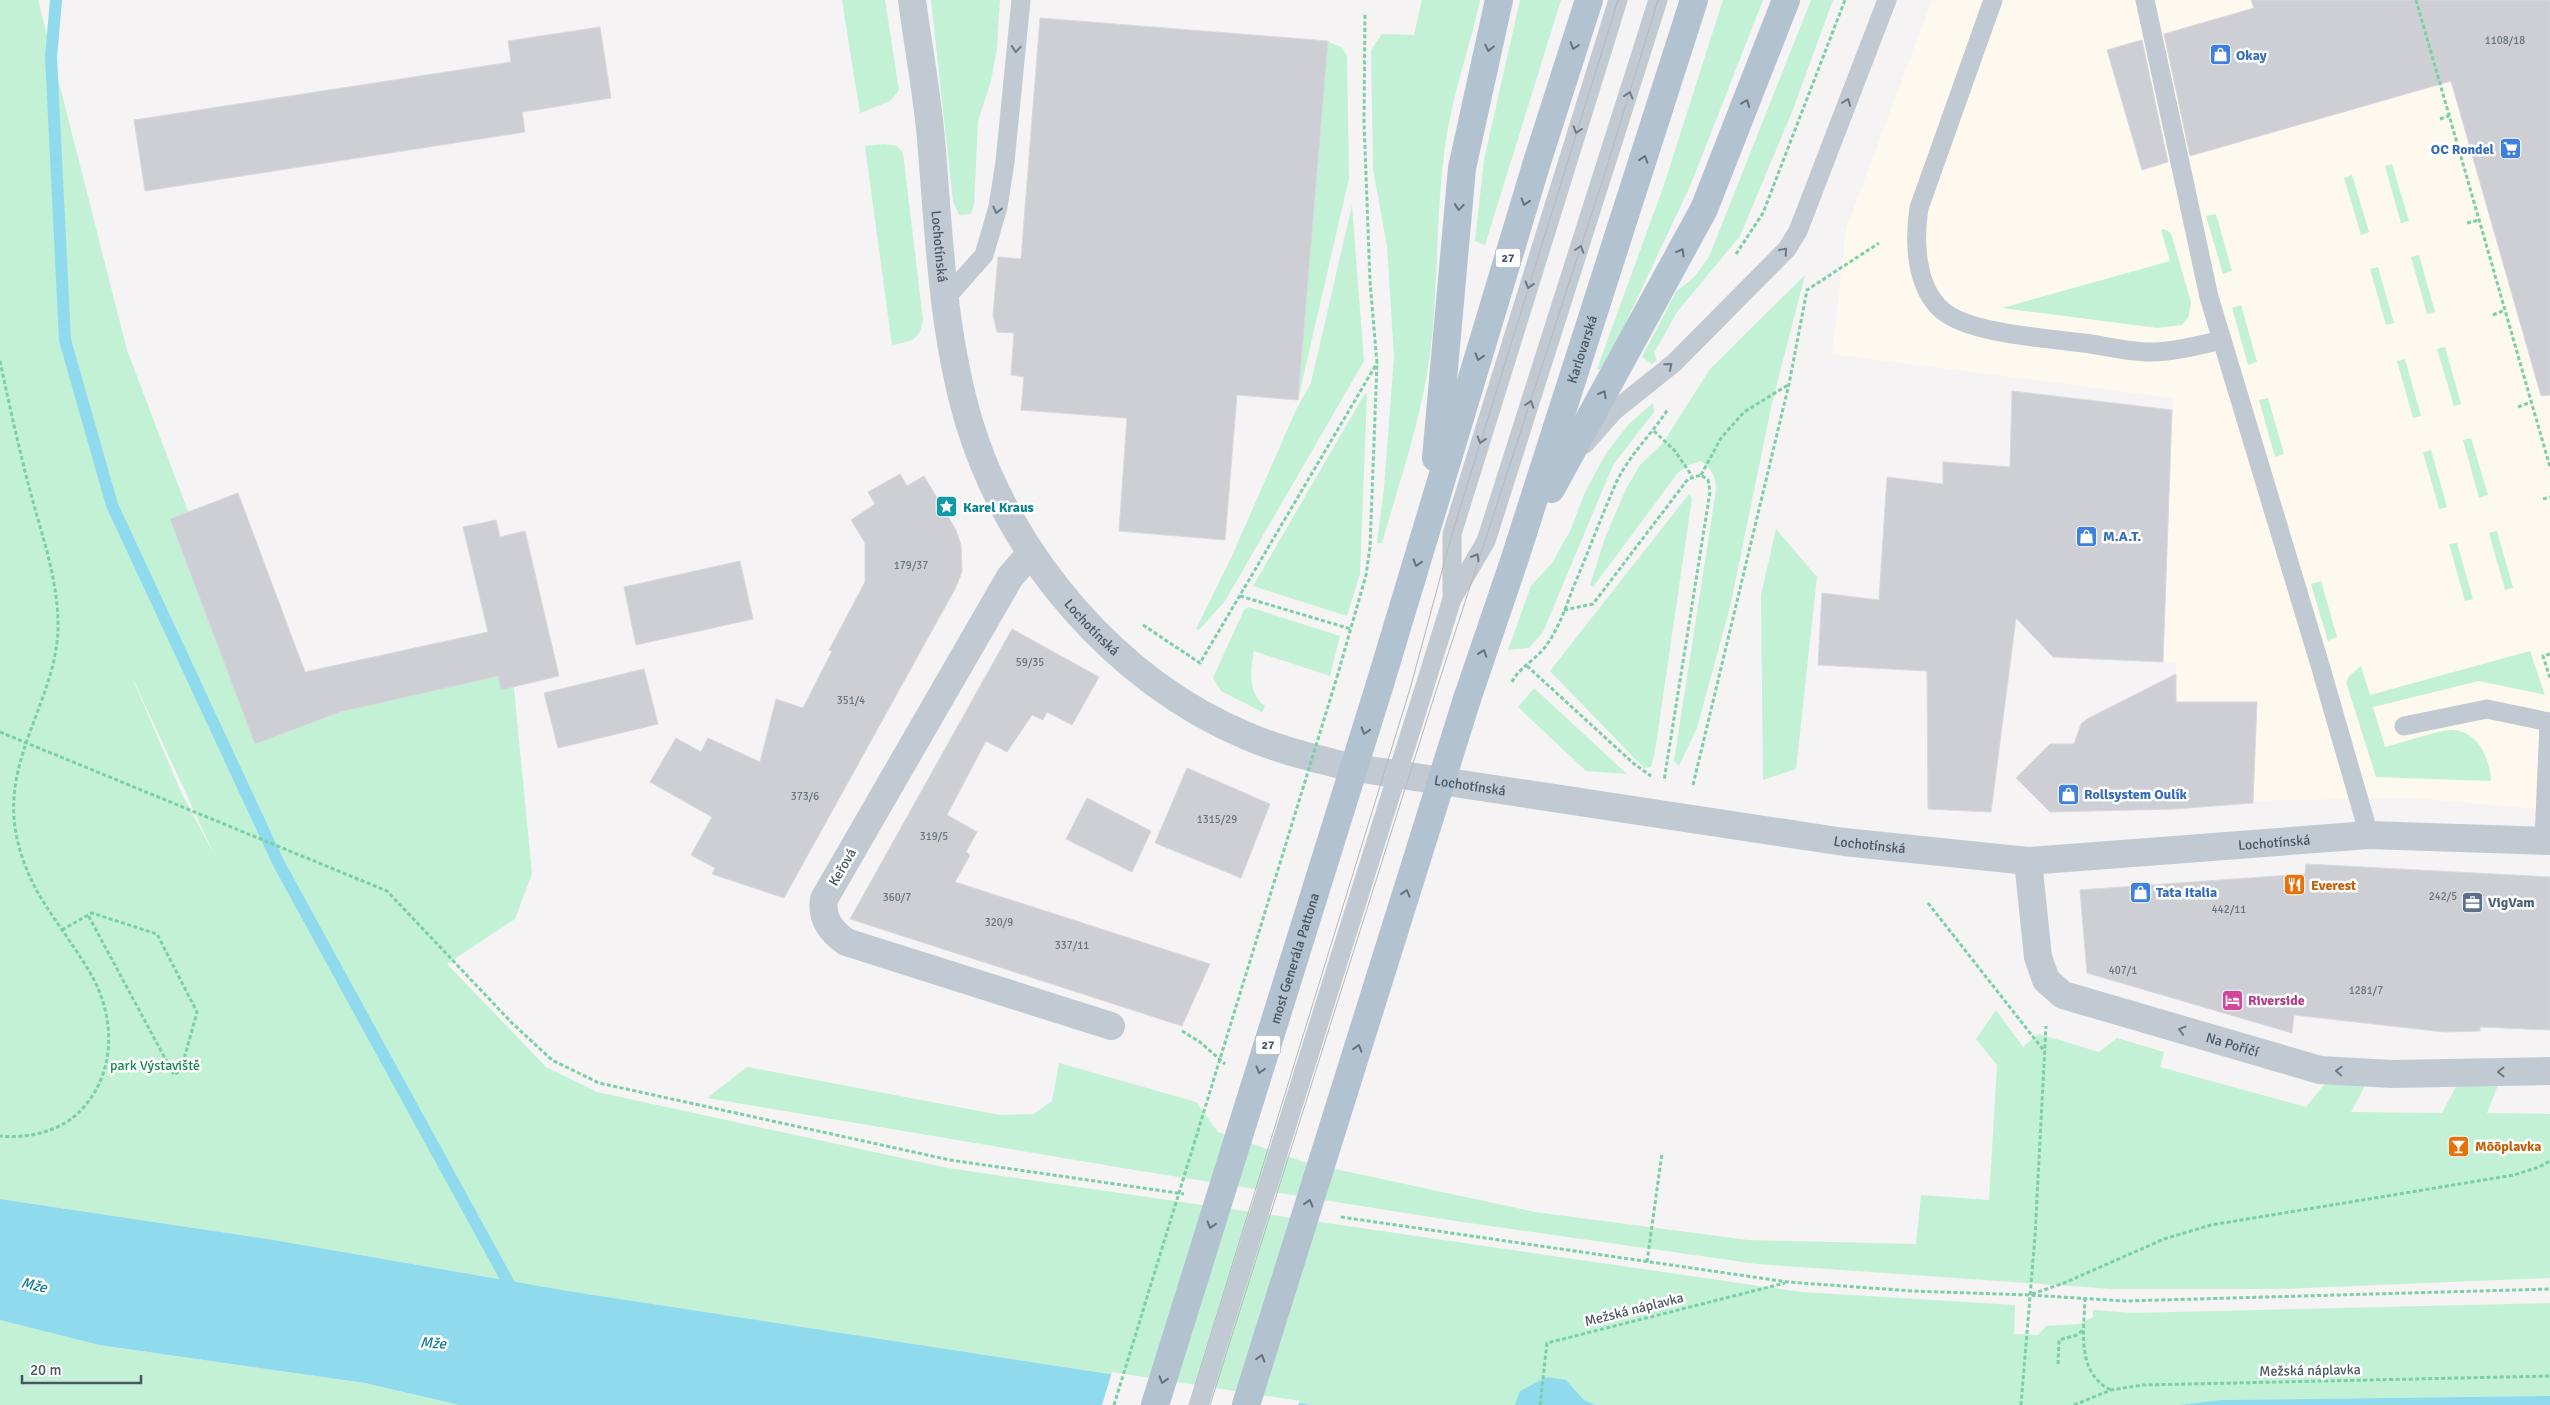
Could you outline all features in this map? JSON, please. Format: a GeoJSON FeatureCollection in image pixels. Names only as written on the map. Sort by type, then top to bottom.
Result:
{"type":"FeatureCollection","features":[{"type":"Feature","properties":{"kind":"main road"},"geometry":{"type":"LineString","coordinates":[[1431,517],[1462,168],[1499,0]]}},
{"type":"Feature","properties":{"kind":"main road","name":"27"},"geometry":{"type":"LineString","coordinates":[[1431,517],[1537,162],[1589,0]]}},
{"type":"Feature","properties":{"kind":"main road","name":"Karlovarská"},"geometry":{"type":"LineString","coordinates":[[1246,1405],[1467,699],[1514,561],[1694,0]]}},
{"type":"Feature","properties":{"kind":"main road"},"geometry":{"type":"LineString","coordinates":[[1514,561],[1559,473],[1704,209],[1786,0]]}},
{"type":"Feature","properties":{"kind":"main road","name":"most Generála Pattona"},"geometry":{"type":"LineString","coordinates":[[1155,1405],[1431,517]]}},
{"type":"Feature","properties":{"kind":"street","name":"Lochotínská"},"geometry":{"type":"LineString","coordinates":[[912,0],[930,136],[952,346],[969,422],[985,467],[1005,510],[1031,553],[1075,611],[1126,660],[1185,704],[1246,736],[1292,752],[1348,767],[1844,842],[2028,861],[2369,835],[2547,841]]}},
{"type":"Feature","properties":{"kind":"street","name":"Keřová"},"geometry":{"type":"LineString","coordinates":[[1031,553],[1010,577],[824,899],[822,910],[830,928],[846,942],[1111,1026]]}},
{"type":"Feature","properties":{"kind":"street"},"geometry":{"type":"LineString","coordinates":[[2028,861],[2038,957],[2046,980]]}},
{"type":"Feature","properties":{"kind":"street","name":"Na Poříčí"},"geometry":{"type":"LineString","coordinates":[[2046,980],[2063,995],[2320,1070],[2392,1074],[2550,1071]]}},
{"type":"Feature","properties":{"kind":"lane"},"geometry":{"type":"LineString","coordinates":[[946,298],[984,255],[998,207],[1005,162],[1021,0]]}},
{"type":"Feature","properties":{"kind":"lane"},"geometry":{"type":"LineString","coordinates":[[1452,599],[1452,534],[1618,0]]}},
{"type":"Feature","properties":{"kind":"lane"},"geometry":{"type":"LineString","coordinates":[[1200,1405],[1452,599],[1486,541],[1658,0]]}},
{"type":"Feature","properties":{"kind":"lane"},"geometry":{"type":"LineString","coordinates":[[1559,473],[1614,411],[1674,363],[1787,249],[1798,230],[1887,0]]}},
{"type":"Feature","properties":{"kind":"lane"},"geometry":{"type":"LineString","coordinates":[[1992,0],[1919,208],[1915,233],[1917,261],[1929,292],[1942,311],[1965,324],[1992,330],[2150,352],[2187,348],[2222,340]]}},
{"type":"Feature","properties":{"kind":"lane"},"geometry":{"type":"LineString","coordinates":[[2145,0],[2207,288],[2320,664],[2369,835]]}},
{"type":"Feature","properties":{"kind":"lane"},"geometry":{"type":"LineString","coordinates":[[2404,726],[2486,709],[2549,722],[2547,841]]}},
{"type":"Feature","properties":{"kind":"path"},"geometry":{"type":"LineString","coordinates":[[2416,0],[2550,467]]}},
{"type":"Feature","properties":{"kind":"path"},"geometry":{"type":"LineString","coordinates":[[1114,1405],[1337,677],[1366,575],[1370,547],[1377,363],[1370,282],[1364,121],[1365,14]]}},
{"type":"Feature","properties":{"kind":"path"},"geometry":{"type":"LineString","coordinates":[[2440,120],[2449,116]]}},
{"type":"Feature","properties":{"kind":"path"},"geometry":{"type":"LineString","coordinates":[[2467,223],[2479,220]]}},
{"type":"Feature","properties":{"kind":"path"},"geometry":{"type":"LineString","coordinates":[[1683,817],[1692,788],[1789,384],[1807,290],[1879,243]]}},
{"type":"Feature","properties":{"kind":"path"},"geometry":{"type":"LineString","coordinates":[[2493,315],[2505,310]]}},
{"type":"Feature","properties":{"kind":"path"},"geometry":{"type":"LineString","coordinates":[[0,362],[19,447],[52,572],[58,629],[53,667],[25,743],[13,795],[16,834],[25,864],[35,886],[94,980],[108,1022],[109,1050],[103,1076],[94,1096],[72,1119],[42,1133],[10,1137],[0,1136]]}},
{"type":"Feature","properties":{"kind":"path"},"geometry":{"type":"LineString","coordinates":[[1141,624],[1200,663],[1377,363]]}},
{"type":"Feature","properties":{"kind":"path"},"geometry":{"type":"LineString","coordinates":[[1701,475],[1721,438],[1744,412],[1789,384]]}},
{"type":"Feature","properties":{"kind":"path"},"geometry":{"type":"LineString","coordinates":[[2518,407],[2531,402]]}},
{"type":"Feature","properties":{"kind":"path"},"geometry":{"type":"LineString","coordinates":[[1654,431],[1675,451],[1692,476]]}},
{"type":"Feature","properties":{"kind":"path"},"geometry":{"type":"LineString","coordinates":[[1508,689],[1516,674],[1527,666],[1548,644],[1564,610],[1593,604],[1646,532],[1692,476],[1701,475],[1708,480],[1711,488],[1664,785],[1633,763],[1527,666]]}},
{"type":"Feature","properties":{"kind":"path"},"geometry":{"type":"LineString","coordinates":[[2543,499],[2550,497]]}},
{"type":"Feature","properties":{"kind":"path"},"geometry":{"type":"LineString","coordinates":[[1240,596],[1351,629]]}},
{"type":"Feature","properties":{"kind":"path"},"geometry":{"type":"LineString","coordinates":[[2550,654],[2543,656],[2550,678]]}},
{"type":"Feature","properties":{"kind":"path"},"geometry":{"type":"LineString","coordinates":[[0,732],[387,891],[512,1023],[552,1060],[598,1083],[950,1160],[1193,1195]]}},
{"type":"Feature","properties":{"kind":"path"},"geometry":{"type":"LineString","coordinates":[[1928,903],[2045,1052]]}},
{"type":"Feature","properties":{"kind":"path"},"geometry":{"type":"LineString","coordinates":[[62,930],[88,915],[92,913],[157,934],[197,1012],[181,1070],[174,1075],[88,915]]}},
{"type":"Feature","properties":{"kind":"path"},"geometry":{"type":"LineString","coordinates":[[2021,1405],[2029,1294],[2036,1236],[2045,1052],[2046,980]]}},
{"type":"Feature","properties":{"kind":"path"},"geometry":{"type":"LineString","coordinates":[[1182,1031],[1200,1042],[1227,1066]]}},
{"type":"Feature","properties":{"kind":"path"},"geometry":{"type":"LineString","coordinates":[[1647,1262],[1662,1153]]}},
{"type":"Feature","properties":{"kind":"path"},"geometry":{"type":"LineString","coordinates":[[2029,1294],[2064,1283],[2164,1239],[2211,1225],[2514,1175],[2539,1167],[2550,1161]]}},
{"type":"Feature","properties":{"kind":"path"},"geometry":{"type":"LineString","coordinates":[[1340,1216],[1788,1282],[1912,1291],[2029,1294],[2125,1301],[2550,1289]]}},
{"type":"Feature","properties":{"kind":"path","name":"Mežská náplavka"},"geometry":{"type":"LineString","coordinates":[[1540,1405],[1547,1343],[1788,1282]]}},
{"type":"Feature","properties":{"kind":"path"},"geometry":{"type":"LineString","coordinates":[[2085,1298],[2085,1363],[2101,1385],[2111,1390]]}},
{"type":"Feature","properties":{"kind":"path"},"geometry":{"type":"LineString","coordinates":[[2058,1364],[2059,1340],[2077,1335],[2084,1329]]}},
{"type":"Feature","properties":{"kind":"path","name":"Mežská náplavka"},"geometry":{"type":"LineString","coordinates":[[2074,1405],[2111,1390],[2143,1386],[2550,1376]]}},
{"type":"Feature","properties":{"kind":"shaded area"},"geometry":{"type":"Polygon","coordinates":[[[1932,0],[2550,0],[2550,810],[2412,798],[2249,801],[2253,795],[2256,703],[2176,702],[2176,663],[2163,662],[2173,398],[1832,354],[1846,229],[1932,0]]]}},
{"type":"Feature","properties":{"kind":"green space","name":"park Výstaviště"},"geometry":{"type":"Polygon","coordinates":[[[0,0],[38,0],[127,350],[269,725],[512,668],[532,874],[515,919],[447,964],[546,1067],[597,1092],[948,1168],[1801,1292],[2015,1305],[2014,1334],[2038,1335],[2046,1326],[2079,1324],[2093,1317],[2093,1310],[2133,1313],[2550,1303],[2550,1396],[2221,1400],[2178,1405],[1596,1405],[1584,1400],[1566,1380],[1515,1405],[1312,1405],[568,1291],[268,1239],[0,1199],[0,0]],[[134,681],[182,794],[215,856],[134,681]]]}},
{"type":"Feature","properties":{"kind":"green space"},"geometry":{"type":"Polygon","coordinates":[[[842,0],[885,0],[899,90],[890,101],[860,113],[842,0]]]}},
{"type":"Feature","properties":{"kind":"green space"},"geometry":{"type":"Polygon","coordinates":[[[931,0],[1000,0],[997,48],[991,81],[978,121],[974,204],[971,214],[959,215],[953,201],[931,0]]]}},
{"type":"Feature","properties":{"kind":"green space"},"geometry":{"type":"Polygon","coordinates":[[[1422,0],[1480,0],[1446,140],[1442,169],[1434,316],[1427,374],[1413,438],[1382,543],[1377,543],[1384,488],[1394,356],[1387,246],[1373,169],[1371,50],[1382,34],[1414,35],[1422,0]]]}},
{"type":"Feature","properties":{"kind":"green space"},"geometry":{"type":"Polygon","coordinates":[[[1520,0],[1561,0],[1485,245],[1475,241],[1484,160],[1520,0]]]}},
{"type":"Feature","properties":{"kind":"green space"},"geometry":{"type":"Polygon","coordinates":[[[1723,0],[1763,0],[1691,184],[1603,371],[1597,369],[1664,185],[1723,0]]]}},
{"type":"Feature","properties":{"kind":"green space"},"geometry":{"type":"Polygon","coordinates":[[[1811,0],[1833,0],[1792,112],[1740,236],[1677,312],[1654,353],[1657,360],[1652,364],[1642,357],[1676,292],[1695,276],[1709,257],[1811,0]]]}},
{"type":"Feature","properties":{"kind":"green space"},"geometry":{"type":"Polygon","coordinates":[[[1327,41],[1341,47],[1347,56],[1349,178],[1298,400],[1327,41]]]}},
{"type":"Feature","properties":{"kind":"green space"},"geometry":{"type":"Polygon","coordinates":[[[884,144],[897,146],[903,153],[923,320],[916,337],[909,341],[892,345],[865,146],[884,144]]]}},
{"type":"Feature","properties":{"kind":"green space"},"geometry":{"type":"Polygon","coordinates":[[[2392,164],[2409,221],[2401,223],[2385,166],[2392,164]]]}},
{"type":"Feature","properties":{"kind":"green space"},"geometry":{"type":"Polygon","coordinates":[[[2352,175],[2369,232],[2361,235],[2344,178],[2352,175]]]}},
{"type":"Feature","properties":{"kind":"green space"},"geometry":{"type":"Polygon","coordinates":[[[1352,205],[1364,361],[1225,601],[1199,630],[1196,629],[1231,558],[1296,410],[1311,383],[1352,205]]]}},
{"type":"Feature","properties":{"kind":"green space"},"geometry":{"type":"Polygon","coordinates":[[[2216,214],[2232,271],[2223,274],[2206,216],[2216,214]]]}},
{"type":"Feature","properties":{"kind":"green space"},"geometry":{"type":"Polygon","coordinates":[[[2164,229],[2171,233],[2191,302],[2189,316],[2182,325],[2157,328],[2002,308],[2170,261],[2161,230],[2164,229]]]}},
{"type":"Feature","properties":{"kind":"green space"},"geometry":{"type":"Polygon","coordinates":[[[2419,255],[2435,312],[2427,314],[2411,257],[2419,255]]]}},
{"type":"Feature","properties":{"kind":"green space"},"geometry":{"type":"Polygon","coordinates":[[[2378,267],[2394,323],[2386,325],[2370,269],[2378,267]]]}},
{"type":"Feature","properties":{"kind":"green space"},"geometry":{"type":"Polygon","coordinates":[[[1805,275],[1772,403],[1731,603],[1697,728],[1679,766],[1674,761],[1716,490],[1713,473],[1708,467],[1701,461],[1688,465],[1677,474],[1593,587],[1590,585],[1605,538],[1626,489],[1640,465],[1663,443],[1710,369],[1805,275]]]}},
{"type":"Feature","properties":{"kind":"green space"},"geometry":{"type":"Polygon","coordinates":[[[2241,305],[2257,362],[2248,365],[2232,308],[2241,305]]]}},
{"type":"Feature","properties":{"kind":"green space"},"geometry":{"type":"Polygon","coordinates":[[[2445,347],[2461,404],[2454,406],[2437,349],[2445,347]]]}},
{"type":"Feature","properties":{"kind":"green space"},"geometry":{"type":"Polygon","coordinates":[[[2405,359],[2421,416],[2413,418],[2397,361],[2405,359]]]}},
{"type":"Feature","properties":{"kind":"green space"},"geometry":{"type":"Polygon","coordinates":[[[1367,393],[1360,574],[1347,616],[1253,586],[1364,395],[1367,393]]]}},
{"type":"Feature","properties":{"kind":"green space"},"geometry":{"type":"Polygon","coordinates":[[[2268,398],[2284,454],[2275,457],[2259,400],[2268,398]]]}},
{"type":"Feature","properties":{"kind":"green space"},"geometry":{"type":"Polygon","coordinates":[[[1653,403],[1654,412],[1613,465],[1543,632],[1529,648],[1508,650],[1531,586],[1552,563],[1571,529],[1585,492],[1607,452],[1629,424],[1653,403]]]}},
{"type":"Feature","properties":{"kind":"green space"},"geometry":{"type":"Polygon","coordinates":[[[2471,438],[2488,495],[2479,498],[2463,440],[2471,438]]]}},
{"type":"Feature","properties":{"kind":"green space"},"geometry":{"type":"Polygon","coordinates":[[[2431,450],[2447,507],[2439,509],[2423,452],[2431,450]]]}},
{"type":"Feature","properties":{"kind":"green space"},"geometry":{"type":"Polygon","coordinates":[[[1689,494],[1692,498],[1655,751],[1651,767],[1644,768],[1550,671],[1689,494]]]}},
{"type":"Feature","properties":{"kind":"green space"},"geometry":{"type":"Polygon","coordinates":[[[1776,529],[1817,577],[1796,769],[1763,780],[1761,595],[1776,529]]]}},
{"type":"Feature","properties":{"kind":"green space"},"geometry":{"type":"Polygon","coordinates":[[[2497,531],[2513,588],[2505,590],[2489,533],[2497,531]]]}},
{"type":"Feature","properties":{"kind":"green space"},"geometry":{"type":"Polygon","coordinates":[[[2457,543],[2473,599],[2465,601],[2449,544],[2457,543]]]}},
{"type":"Feature","properties":{"kind":"green space"},"geometry":{"type":"Polygon","coordinates":[[[2321,581],[2337,637],[2328,641],[2311,584],[2321,581]]]}},
{"type":"Feature","properties":{"kind":"green space"},"geometry":{"type":"Polygon","coordinates":[[[1249,607],[1340,636],[1330,676],[1254,651],[1251,674],[1256,695],[1265,706],[1262,712],[1221,691],[1213,678],[1244,610],[1249,607]]]}},
{"type":"Feature","properties":{"kind":"green space"},"geometry":{"type":"Polygon","coordinates":[[[2530,651],[2545,695],[2479,681],[2373,707],[2385,747],[2447,730],[2462,732],[2476,741],[2481,748],[2488,764],[2491,781],[2376,777],[2346,682],[2350,675],[2361,666],[2370,695],[2530,651]]]}},
{"type":"Feature","properties":{"kind":"green space"},"geometry":{"type":"Polygon","coordinates":[[[1534,688],[1627,774],[1586,771],[1518,707],[1534,688]]]}},
{"type":"Feature","properties":{"kind":"green space"},"geometry":{"type":"Polygon","coordinates":[[[1996,1010],[2023,1047],[2039,1034],[2099,1052],[2117,1038],[2164,1052],[2160,1067],[2306,1107],[2328,1080],[2367,1082],[2351,1112],[2442,1113],[2459,1081],[2500,1080],[2487,1113],[2550,1114],[2550,1278],[2277,1289],[2112,1289],[1757,1264],[1462,1222],[1141,1171],[707,1098],[747,1067],[1000,1115],[1034,1114],[1052,1101],[1059,1063],[1196,1102],[1218,1132],[1307,1163],[1535,1212],[1748,1240],[1916,1244],[1921,1195],[1989,1200],[1997,1065],[1976,1039],[1996,1010]]]}},
{"type":"Feature","properties":{"kind":"green space"},"geometry":{"type":"Polygon","coordinates":[[[0,1320],[99,1345],[365,1383],[459,1405],[0,1405],[0,1320]]]}},
{"type":"Feature","properties":{"kind":"water","name":"Mže"},"geometry":{"type":"Polygon","coordinates":[[[0,1199],[268,1239],[568,1291],[1312,1405],[459,1405],[365,1383],[99,1345],[0,1320],[0,1199]]]}},
{"type":"Feature","properties":{"kind":"water"},"geometry":{"type":"Polygon","coordinates":[[[1547,1377],[1566,1380],[1584,1400],[1596,1405],[1515,1405],[1520,1391],[1547,1377]]]}},
{"type":"Feature","properties":{"kind":"water"},"geometry":{"type":"Polygon","coordinates":[[[2550,1396],[2550,1405],[2178,1405],[2221,1400],[2550,1396]]]}},
{"type":"Feature","properties":{"kind":"pier"},"geometry":{"type":"Polygon","coordinates":[[[1112,1372],[1300,1401],[1298,1405],[1102,1405],[1112,1372]]]}},
{"type":"Feature","properties":{"kind":"building"},"geometry":{"type":"Polygon","coordinates":[[[2251,0],[2550,0],[2550,395],[2541,396],[2451,81],[2190,156],[2164,34],[2254,8],[2251,0]]]}},
{"type":"Feature","properties":{"kind":"building"},"geometry":{"type":"Polygon","coordinates":[[[1040,18],[1328,41],[1298,400],[1237,395],[1225,540],[1119,531],[1127,418],[1021,410],[1024,377],[1011,375],[1014,333],[997,332],[993,315],[998,257],[1021,259],[1040,18]]]}},
{"type":"Feature","properties":{"kind":"building"},"geometry":{"type":"Polygon","coordinates":[[[600,27],[611,98],[522,112],[525,132],[145,191],[134,120],[511,62],[508,41],[600,27]]]}},
{"type":"Feature","properties":{"kind":"building"},"geometry":{"type":"Polygon","coordinates":[[[2142,40],[2168,162],[2142,170],[2107,50],[2142,40]]]}},
{"type":"Feature","properties":{"kind":"building"},"geometry":{"type":"Polygon","coordinates":[[[2012,391],[2172,410],[2163,662],[2053,657],[2016,618],[1991,812],[1928,809],[1927,671],[1818,665],[1822,593],[1879,600],[1887,477],[1943,484],[1943,462],[2010,467],[2012,391]]]}},
{"type":"Feature","properties":{"kind":"building"},"geometry":{"type":"Polygon","coordinates":[[[900,474],[907,486],[924,476],[956,530],[961,545],[962,572],[955,589],[784,898],[712,874],[715,868],[691,855],[712,817],[650,782],[676,738],[701,752],[708,738],[760,762],[776,699],[803,708],[832,651],[829,650],[865,582],[865,543],[851,520],[875,504],[868,492],[900,474]]]}},
{"type":"Feature","properties":{"kind":"building"},"geometry":{"type":"Polygon","coordinates":[[[238,493],[305,672],[488,632],[463,527],[496,520],[500,537],[525,531],[559,676],[501,690],[498,676],[340,712],[255,744],[170,519],[238,493]]]}},
{"type":"Feature","properties":{"kind":"building"},"geometry":{"type":"Polygon","coordinates":[[[740,561],[753,619],[636,645],[624,587],[740,561]]]}},
{"type":"Feature","properties":{"kind":"building"},"geometry":{"type":"Polygon","coordinates":[[[1012,629],[1099,677],[1072,725],[1047,712],[1043,720],[1032,715],[1007,752],[986,741],[947,815],[977,832],[966,852],[970,855],[955,882],[1210,964],[1182,1026],[850,919],[1012,629]]]}},
{"type":"Feature","properties":{"kind":"building"},"geometry":{"type":"Polygon","coordinates":[[[644,669],[658,724],[558,748],[544,693],[644,669]]]}},
{"type":"Feature","properties":{"kind":"building"},"geometry":{"type":"Polygon","coordinates":[[[2176,674],[2176,702],[2257,702],[2253,803],[2174,809],[2050,812],[2016,778],[2050,744],[2074,744],[2081,724],[2087,719],[2176,674]]]}},
{"type":"Feature","properties":{"kind":"building"},"geometry":{"type":"Polygon","coordinates":[[[1187,768],[1270,804],[1241,878],[1155,843],[1187,768]]]}},
{"type":"Feature","properties":{"kind":"building"},"geometry":{"type":"Polygon","coordinates":[[[1087,798],[1151,831],[1132,872],[1066,839],[1087,798]]]}},
{"type":"Feature","properties":{"kind":"building"},"geometry":{"type":"Polygon","coordinates":[[[2306,864],[2550,877],[2550,1030],[2480,1027],[2480,1031],[2444,1032],[2294,1015],[2292,1033],[2087,973],[2080,890],[2305,874],[2306,864]]]}},
{"type":"Feature","properties":{"kind":"waterway"},"geometry":{"type":"LineString","coordinates":[[56,0],[51,57],[65,340],[112,505],[279,864],[514,1293]]}},
{"type":"Feature","properties":{"kind":"tram line"},"geometry":{"type":"LineString","coordinates":[[1189,1405],[1410,689],[1452,534],[1618,0]]}},
{"type":"Feature","properties":{"kind":"tram line"},"geometry":{"type":"LineString","coordinates":[[1210,1405],[1435,694],[1604,176],[1658,0]]}},
{"type":"Feature","properties":{"kind":"place","name":"Okay"},"geometry":{"type":"Point","coordinates":[2220,55]}},
{"type":"Feature","properties":{"kind":"place","name":"OC Rondel"},"geometry":{"type":"Point","coordinates":[2510,149]}},
{"type":"Feature","properties":{"kind":"place","name":"Karel Kraus"},"geometry":{"type":"Point","coordinates":[947,507]}},
{"type":"Feature","properties":{"kind":"place","name":"M.A.T."},"geometry":{"type":"Point","coordinates":[2087,536]}},
{"type":"Feature","properties":{"kind":"place","name":"Rollsystem Oulík"},"geometry":{"type":"Point","coordinates":[2068,794]}},
{"type":"Feature","properties":{"kind":"place","name":"Everest"},"geometry":{"type":"Point","coordinates":[2295,885]}},
{"type":"Feature","properties":{"kind":"place","name":"Tata Italia"},"geometry":{"type":"Point","coordinates":[2140,892]}},
{"type":"Feature","properties":{"kind":"place","name":"VigVam"},"geometry":{"type":"Point","coordinates":[2472,902]}},
{"type":"Feature","properties":{"kind":"place","name":"Riverside"},"geometry":{"type":"Point","coordinates":[2232,1000]}},
{"type":"Feature","properties":{"kind":"place","name":"Mōōplavka"},"geometry":{"type":"Point","coordinates":[2459,1146]}}]}
